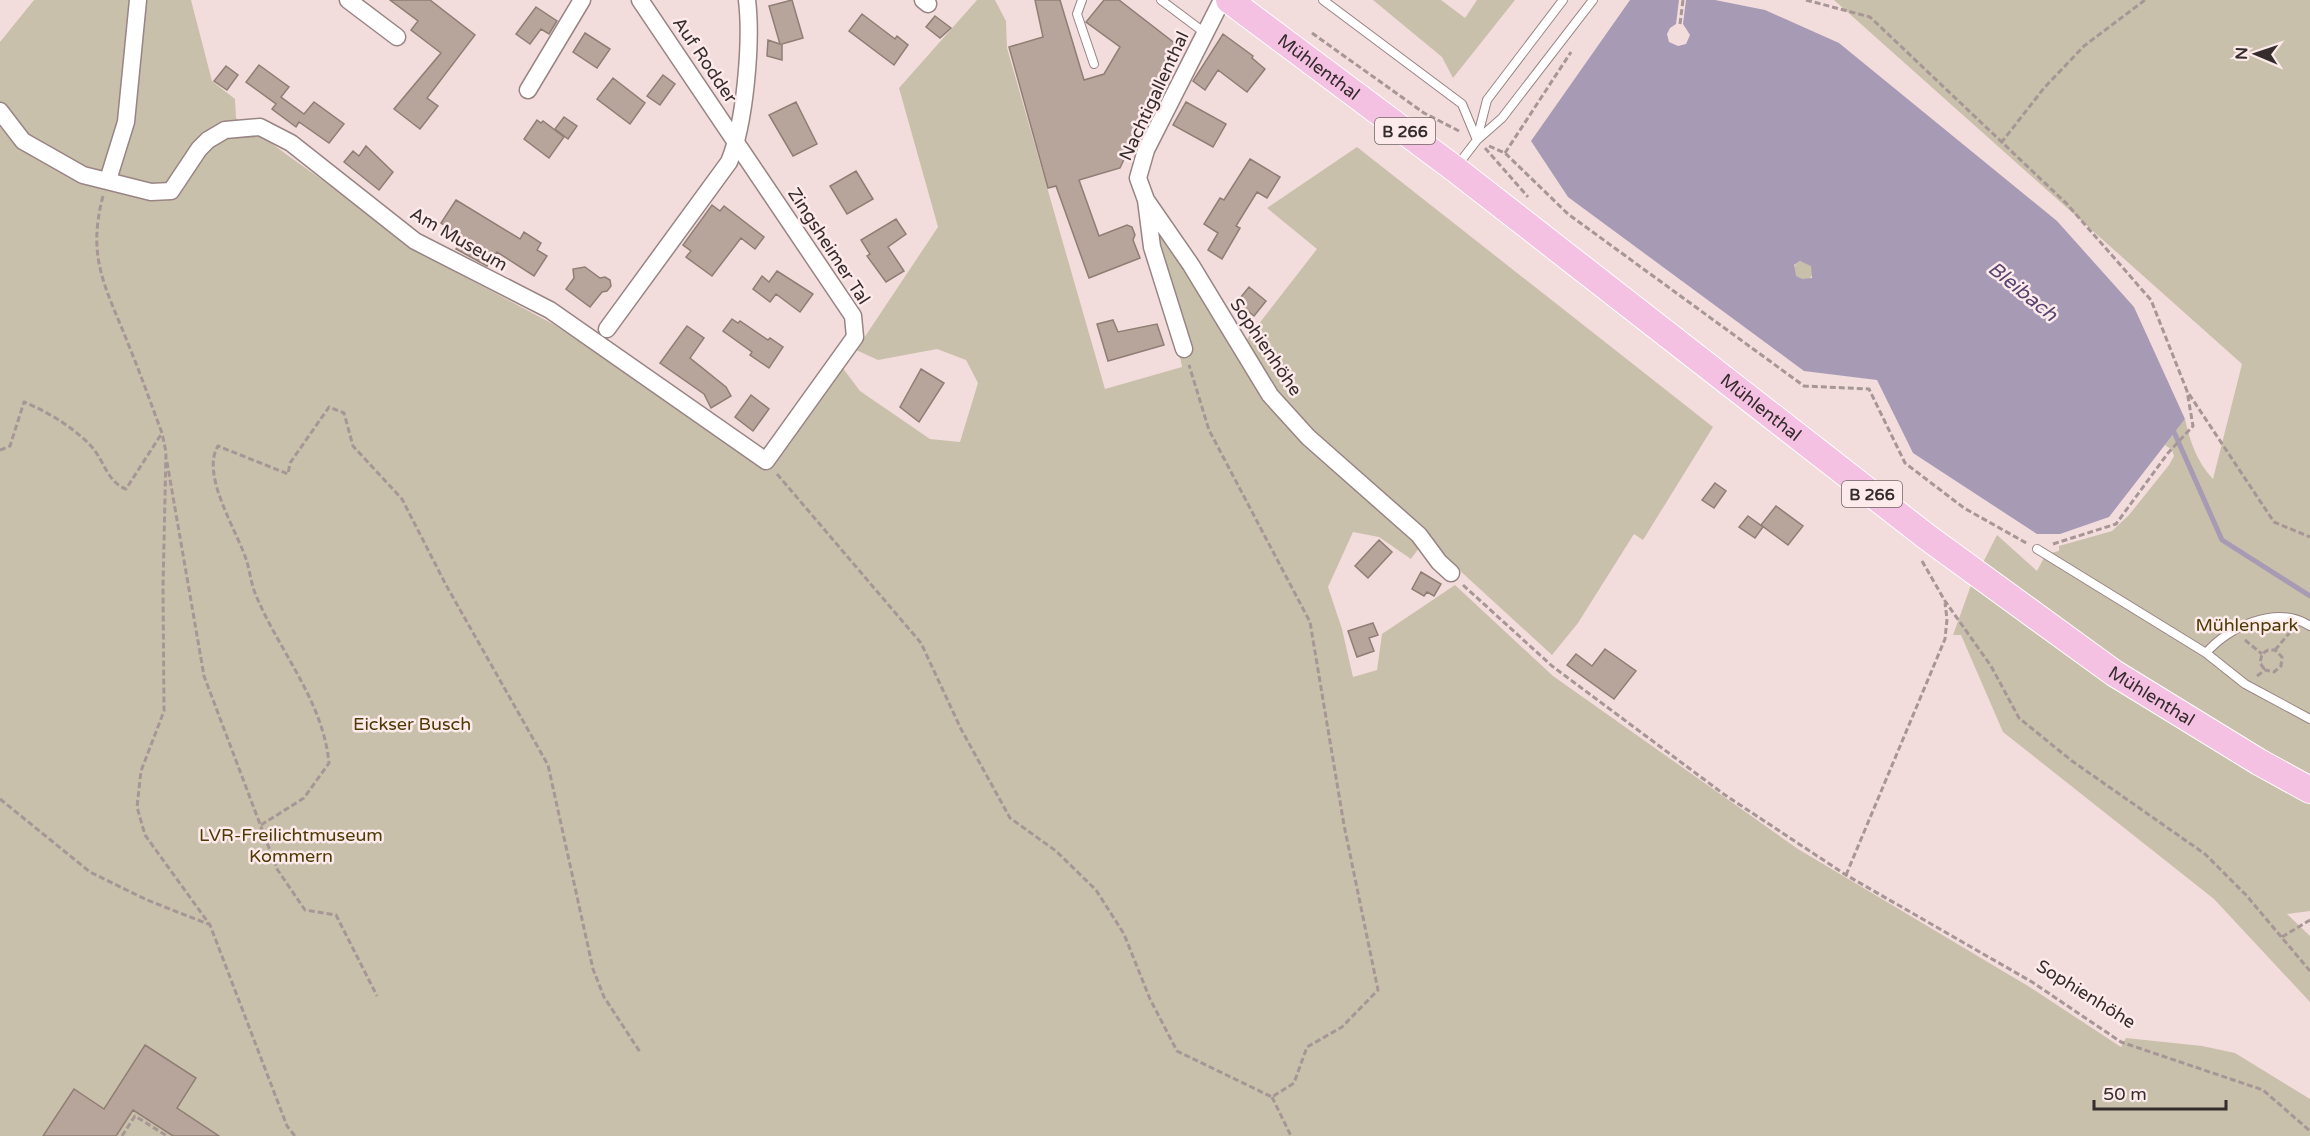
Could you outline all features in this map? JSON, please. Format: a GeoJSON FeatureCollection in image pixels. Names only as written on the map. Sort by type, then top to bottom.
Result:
{"type":"FeatureCollection","features":[{"type":"Feature","properties":{"kind":"main road","name":"Mühlenthal"},"geometry":{"type":"LineString","coordinates":[[1229,0],[1455,169],[1927,537],[2114,674],[2259,762],[2310,790]]}},
{"type":"Feature","properties":{"kind":"street"},"geometry":{"type":"LineString","coordinates":[[0,111],[23,141],[83,175],[108,180],[126,123],[138,0]]}},
{"type":"Feature","properties":{"kind":"street"},"geometry":{"type":"LineString","coordinates":[[348,0],[397,37]]}},
{"type":"Feature","properties":{"kind":"street"},"geometry":{"type":"LineString","coordinates":[[528,90],[582,0]]}},
{"type":"Feature","properties":{"kind":"street","name":"Auf Rodder"},"geometry":{"type":"LineString","coordinates":[[640,0],[737,142]]}},
{"type":"Feature","properties":{"kind":"street"},"geometry":{"type":"LineString","coordinates":[[607,329],[729,162],[737,142],[744,92],[747,0]]}},
{"type":"Feature","properties":{"kind":"street","name":"Nachtigallenthal"},"geometry":{"type":"LineString","coordinates":[[1184,349],[1152,247],[1146,200],[1138,178],[1146,150],[1222,0]]}},
{"type":"Feature","properties":{"kind":"street","name":"Am Museum"},"geometry":{"type":"LineString","coordinates":[[108,180],[151,192],[171,191],[199,149],[208,140],[225,130],[260,127],[291,144],[415,241],[550,310],[766,461]]}},
{"type":"Feature","properties":{"kind":"street","name":"Zingsheimer Tal"},"geometry":{"type":"LineString","coordinates":[[737,142],[853,316],[855,337],[766,461]]}},
{"type":"Feature","properties":{"kind":"street","name":"Sophienhöhe"},"geometry":{"type":"LineString","coordinates":[[1146,200],[1191,265],[1270,395],[1308,437],[1419,535],[1439,562],[1451,573]]}},
{"type":"Feature","properties":{"kind":"lane"},"geometry":{"type":"LineString","coordinates":[[1082,0],[1077,14],[1094,64]]}},
{"type":"Feature","properties":{"kind":"lane"},"geometry":{"type":"LineString","coordinates":[[1161,0],[1205,33]]}},
{"type":"Feature","properties":{"kind":"lane"},"geometry":{"type":"LineString","coordinates":[[1323,0],[1462,104],[1477,140]]}},
{"type":"Feature","properties":{"kind":"lane"},"geometry":{"type":"LineString","coordinates":[[1477,140],[1487,100],[1563,0]]}},
{"type":"Feature","properties":{"kind":"lane"},"geometry":{"type":"LineString","coordinates":[[1455,169],[1477,140],[1502,118],[1593,0]]}},
{"type":"Feature","properties":{"kind":"lane"},"geometry":{"type":"LineString","coordinates":[[2037,549],[2206,653],[2245,684],[2310,719]]}},
{"type":"Feature","properties":{"kind":"lane"},"geometry":{"type":"LineString","coordinates":[[2206,653],[2218,639],[2232,629],[2267,619],[2301,620],[2310,626]]}},
{"type":"Feature","properties":{"kind":"path"},"geometry":{"type":"LineString","coordinates":[[1680,24],[1683,0]]}},
{"type":"Feature","properties":{"kind":"path"},"geometry":{"type":"LineString","coordinates":[[1574,48],[1505,153],[1568,214],[1804,386],[1869,389],[1905,463],[1964,508],[2037,549],[2116,524],[2168,453],[2193,426],[2187,391],[2151,300],[2067,204],[1870,17],[1817,1],[1806,0]]}},
{"type":"Feature","properties":{"kind":"path"},"geometry":{"type":"LineString","coordinates":[[2001,143],[2044,88],[2084,46],[2145,0]]}},
{"type":"Feature","properties":{"kind":"path"},"geometry":{"type":"LineString","coordinates":[[1312,33],[1424,113],[1477,140],[1500,161],[1535,202]]}},
{"type":"Feature","properties":{"kind":"path"},"geometry":{"type":"LineString","coordinates":[[108,180],[96,225],[96,248],[101,278],[162,433],[175,519],[204,676],[277,869],[305,910],[336,915],[377,996]]}},
{"type":"Feature","properties":{"kind":"path"},"geometry":{"type":"LineString","coordinates":[[1184,349],[1209,430],[1310,622],[1344,825],[1378,990],[1342,1027],[1307,1047],[1294,1083],[1272,1097]]}},
{"type":"Feature","properties":{"kind":"path"},"geometry":{"type":"LineString","coordinates":[[2187,391],[2274,522],[2310,537]]}},
{"type":"Feature","properties":{"kind":"path"},"geometry":{"type":"LineString","coordinates":[[0,450],[10,446],[24,402],[72,430],[92,447],[116,485],[126,489],[162,433]]}},
{"type":"Feature","properties":{"kind":"path"},"geometry":{"type":"LineString","coordinates":[[261,825],[304,798],[329,763],[327,738],[255,592],[247,561],[215,483],[213,454],[218,446],[288,474],[290,463],[328,407],[344,413],[354,446],[402,499],[446,585],[548,765],[592,969],[604,997],[640,1052]]}},
{"type":"Feature","properties":{"kind":"path"},"geometry":{"type":"LineString","coordinates":[[166,452],[163,587],[164,711],[141,771],[136,807],[146,835],[210,925],[287,1126],[295,1136]]}},
{"type":"Feature","properties":{"kind":"path"},"geometry":{"type":"LineString","coordinates":[[766,461],[921,643],[961,729],[1010,818],[1056,851],[1096,890],[1124,934],[1150,999],[1177,1051],[1272,1097],[1291,1136]]}},
{"type":"Feature","properties":{"kind":"path"},"geometry":{"type":"LineString","coordinates":[[1927,537],[1920,549],[1922,560],[1945,601],[1980,648],[2019,718],[2072,760],[2205,854],[2282,937],[2310,971]]}},
{"type":"Feature","properties":{"kind":"path","name":"Sophienhöhe"},"geometry":{"type":"LineString","coordinates":[[1451,573],[1552,666],[1725,795],[1846,874],[2032,982],[2121,1042],[2263,1090],[2310,1131]]}},
{"type":"Feature","properties":{"kind":"path"},"geometry":{"type":"LineString","coordinates":[[1846,874],[1945,639],[1947,619],[1945,601]]}},
{"type":"Feature","properties":{"kind":"path"},"geometry":{"type":"LineString","coordinates":[[2276,650],[2301,620]]}},
{"type":"Feature","properties":{"kind":"path"},"geometry":{"type":"LineString","coordinates":[[2232,629],[2262,654]]}},
{"type":"Feature","properties":{"kind":"path"},"geometry":{"type":"LineString","coordinates":[[2268,650],[2276,650],[2282,657],[2281,666],[2274,672],[2265,670],[2260,663],[2262,654],[2268,650]]}},
{"type":"Feature","properties":{"kind":"path"},"geometry":{"type":"LineString","coordinates":[[0,799],[90,872],[147,900],[210,925]]}},
{"type":"Feature","properties":{"kind":"path"},"geometry":{"type":"LineString","coordinates":[[2282,937],[2310,920]]}},
{"type":"Feature","properties":{"kind":"path"},"geometry":{"type":"LineString","coordinates":[[122,1136],[135,1116],[167,1136]]}},
{"type":"Feature","properties":{"kind":"green space","name":"Eickser Busch"},"geometry":{"type":"Polygon","coordinates":[[[34,0],[191,0],[212,81],[235,99],[236,118],[350,200],[414,250],[553,324],[762,463],[842,367],[860,391],[930,439],[960,442],[978,383],[966,360],[937,349],[878,360],[856,350],[938,227],[899,88],[977,0],[995,0],[1006,21],[1007,48],[1105,389],[1182,367],[1156,232],[1163,230],[1252,376],[1421,545],[1411,559],[1379,537],[1353,532],[1328,587],[1342,629],[1353,677],[1377,670],[1382,634],[1455,585],[1553,676],[1798,849],[2028,986],[2121,1047],[2126,1038],[2202,1046],[2235,1053],[2310,1099],[2310,1136],[0,1136],[0,42],[34,0]]]}},
{"type":"Feature","properties":{"kind":"green space"},"geometry":{"type":"Polygon","coordinates":[[[1373,0],[1441,0],[1465,18],[1477,0],[1515,0],[1453,78],[1442,57],[1373,0]]]}},
{"type":"Feature","properties":{"kind":"green space","name":"Mühlenpark"},"geometry":{"type":"Polygon","coordinates":[[[1834,0],[2310,0],[2310,911],[2287,914],[2310,936],[2310,1002],[2214,899],[2003,732],[1961,635],[1953,635],[1970,588],[1997,535],[2037,571],[2046,554],[2059,551],[2059,546],[2112,531],[2129,515],[2169,465],[2174,456],[2172,450],[2165,445],[2185,419],[2195,451],[2213,479],[2242,364],[1834,0]]]}},
{"type":"Feature","properties":{"kind":"green space"},"geometry":{"type":"Polygon","coordinates":[[[1357,147],[1713,427],[1643,540],[1634,534],[1578,623],[1552,655],[1311,434],[1275,396],[1244,343],[1317,249],[1267,208],[1357,147]]]}},
{"type":"Feature","properties":{"kind":"green space"},"geometry":{"type":"Polygon","coordinates":[[[1803,261],[1810,264],[1813,271],[1810,278],[1803,281],[1796,278],[1793,271],[1796,264],[1803,261]]]}},
{"type":"Feature","properties":{"kind":"water"},"geometry":{"type":"Polygon","coordinates":[[[1630,0],[1715,0],[1765,10],[1839,43],[2057,221],[2134,307],[2185,419],[2109,517],[2060,534],[2037,534],[1913,453],[1877,380],[1804,371],[1568,197],[1531,141],[1630,0]],[[1800,261],[1794,265],[1796,276],[1802,279],[1812,278],[1811,266],[1800,261]]]}},
{"type":"Feature","properties":{"kind":"pier"},"geometry":{"type":"Polygon","coordinates":[[[1679,0],[1686,0],[1683,24],[1690,35],[1686,44],[1678,46],[1669,42],[1667,34],[1676,24],[1679,0]]]}},
{"type":"Feature","properties":{"kind":"building"},"geometry":{"type":"Polygon","coordinates":[[[390,0],[430,0],[475,35],[427,98],[438,106],[420,129],[394,109],[441,53],[411,30],[418,21],[390,0]]]}},
{"type":"Feature","properties":{"kind":"building"},"geometry":{"type":"Polygon","coordinates":[[[792,0],[803,38],[782,44],[782,60],[767,56],[768,40],[780,44],[769,6],[792,0]]]}},
{"type":"Feature","properties":{"kind":"building"},"geometry":{"type":"Polygon","coordinates":[[[1035,0],[1060,0],[1084,80],[1104,74],[1120,47],[1086,22],[1104,0],[1119,0],[1177,45],[1120,168],[1079,180],[1099,236],[1127,225],[1132,227],[1135,235],[1133,240],[1140,258],[1089,278],[1056,186],[1048,188],[1009,47],[1043,37],[1035,0]]]}},
{"type":"Feature","properties":{"kind":"building"},"geometry":{"type":"Polygon","coordinates":[[[536,7],[557,21],[549,34],[541,29],[530,44],[516,34],[536,7]]]}},
{"type":"Feature","properties":{"kind":"building"},"geometry":{"type":"Polygon","coordinates":[[[862,14],[895,39],[897,36],[908,45],[894,65],[849,31],[862,14]]]}},
{"type":"Feature","properties":{"kind":"building"},"geometry":{"type":"Polygon","coordinates":[[[935,16],[951,28],[940,38],[926,27],[935,16]]]}},
{"type":"Feature","properties":{"kind":"building"},"geometry":{"type":"Polygon","coordinates":[[[585,33],[610,49],[597,68],[573,52],[585,33]]]}},
{"type":"Feature","properties":{"kind":"building"},"geometry":{"type":"Polygon","coordinates":[[[1223,34],[1253,56],[1252,58],[1265,69],[1247,92],[1218,70],[1205,90],[1193,81],[1223,34]]]}},
{"type":"Feature","properties":{"kind":"building"},"geometry":{"type":"Polygon","coordinates":[[[259,65],[289,87],[281,97],[304,114],[314,102],[344,124],[329,143],[299,122],[296,127],[272,109],[276,104],[246,82],[259,65]]]}},
{"type":"Feature","properties":{"kind":"building"},"geometry":{"type":"Polygon","coordinates":[[[226,66],[238,75],[227,90],[214,81],[226,66]]]}},
{"type":"Feature","properties":{"kind":"building"},"geometry":{"type":"Polygon","coordinates":[[[663,75],[675,84],[660,105],[647,96],[663,75]]]}},
{"type":"Feature","properties":{"kind":"building"},"geometry":{"type":"Polygon","coordinates":[[[613,78],[645,103],[630,124],[597,99],[613,78]]]}},
{"type":"Feature","properties":{"kind":"building"},"geometry":{"type":"Polygon","coordinates":[[[796,102],[817,144],[793,156],[769,115],[796,102]]]}},
{"type":"Feature","properties":{"kind":"building"},"geometry":{"type":"Polygon","coordinates":[[[1186,102],[1226,124],[1213,147],[1173,125],[1186,102]]]}},
{"type":"Feature","properties":{"kind":"building"},"geometry":{"type":"Polygon","coordinates":[[[564,117],[577,126],[568,139],[555,129],[564,117]]]}},
{"type":"Feature","properties":{"kind":"building"},"geometry":{"type":"Polygon","coordinates":[[[537,120],[541,123],[543,121],[564,137],[549,158],[524,139],[537,120]]]}},
{"type":"Feature","properties":{"kind":"building"},"geometry":{"type":"Polygon","coordinates":[[[366,146],[393,172],[379,190],[344,162],[353,151],[359,156],[366,146]]]}},
{"type":"Feature","properties":{"kind":"building"},"geometry":{"type":"Polygon","coordinates":[[[1250,159],[1280,177],[1267,198],[1257,192],[1236,226],[1240,228],[1222,259],[1208,250],[1218,233],[1204,224],[1220,198],[1224,200],[1250,159]]]}},
{"type":"Feature","properties":{"kind":"building"},"geometry":{"type":"Polygon","coordinates":[[[856,171],[873,199],[847,214],[830,186],[856,171]]]}},
{"type":"Feature","properties":{"kind":"building"},"geometry":{"type":"Polygon","coordinates":[[[456,200],[520,239],[524,232],[541,243],[537,250],[547,256],[534,276],[497,252],[487,266],[456,249],[463,238],[441,223],[456,200]]]}},
{"type":"Feature","properties":{"kind":"building"},"geometry":{"type":"Polygon","coordinates":[[[712,205],[720,211],[724,206],[764,237],[755,249],[741,238],[712,276],[686,257],[691,251],[683,245],[712,205]]]}},
{"type":"Feature","properties":{"kind":"building"},"geometry":{"type":"Polygon","coordinates":[[[896,219],[906,234],[888,247],[904,271],[886,282],[867,256],[870,254],[861,240],[896,219]]]}},
{"type":"Feature","properties":{"kind":"building"},"geometry":{"type":"Polygon","coordinates":[[[585,267],[600,278],[605,277],[610,280],[611,286],[607,291],[602,292],[590,307],[566,289],[574,278],[573,269],[585,267]]]}},
{"type":"Feature","properties":{"kind":"building"},"geometry":{"type":"Polygon","coordinates":[[[777,271],[813,294],[800,312],[776,294],[770,302],[753,289],[762,276],[769,282],[777,271]]]}},
{"type":"Feature","properties":{"kind":"building"},"geometry":{"type":"Polygon","coordinates":[[[1249,287],[1266,301],[1254,316],[1237,302],[1249,287]]]}},
{"type":"Feature","properties":{"kind":"building"},"geometry":{"type":"Polygon","coordinates":[[[732,319],[738,323],[740,321],[783,347],[769,368],[750,355],[752,352],[723,331],[732,319]]]}},
{"type":"Feature","properties":{"kind":"building"},"geometry":{"type":"Polygon","coordinates":[[[1113,320],[1118,332],[1157,324],[1164,345],[1108,361],[1097,324],[1113,320]]]}},
{"type":"Feature","properties":{"kind":"building"},"geometry":{"type":"Polygon","coordinates":[[[687,326],[704,338],[690,358],[726,387],[731,396],[711,408],[704,394],[660,363],[687,326]]]}},
{"type":"Feature","properties":{"kind":"building"},"geometry":{"type":"Polygon","coordinates":[[[921,369],[944,383],[919,422],[900,407],[921,369]]]}},
{"type":"Feature","properties":{"kind":"building"},"geometry":{"type":"Polygon","coordinates":[[[751,395],[769,409],[753,431],[735,417],[751,395]]]}},
{"type":"Feature","properties":{"kind":"building"},"geometry":{"type":"Polygon","coordinates":[[[1715,483],[1726,491],[1714,508],[1702,500],[1715,483]]]}},
{"type":"Feature","properties":{"kind":"building"},"geometry":{"type":"Polygon","coordinates":[[[1776,506],[1803,526],[1788,545],[1761,525],[1776,506]]]}},
{"type":"Feature","properties":{"kind":"building"},"geometry":{"type":"Polygon","coordinates":[[[1748,516],[1763,527],[1755,538],[1739,527],[1748,516]]]}},
{"type":"Feature","properties":{"kind":"building"},"geometry":{"type":"Polygon","coordinates":[[[1379,540],[1392,552],[1368,578],[1355,566],[1379,540]]]}},
{"type":"Feature","properties":{"kind":"building"},"geometry":{"type":"Polygon","coordinates":[[[1421,572],[1441,584],[1434,596],[1427,592],[1424,596],[1412,589],[1421,572]]]}},
{"type":"Feature","properties":{"kind":"building"},"geometry":{"type":"Polygon","coordinates":[[[1373,623],[1378,635],[1369,638],[1374,651],[1357,657],[1348,631],[1373,623]]]}},
{"type":"Feature","properties":{"kind":"building"},"geometry":{"type":"Polygon","coordinates":[[[1605,649],[1636,671],[1614,699],[1567,665],[1576,654],[1592,666],[1605,649]]]}},
{"type":"Feature","properties":{"kind":"building"},"geometry":{"type":"Polygon","coordinates":[[[145,1045],[196,1078],[177,1108],[219,1136],[173,1136],[133,1110],[116,1136],[43,1136],[74,1089],[104,1109],[145,1045]]]}},
{"type":"Feature","properties":{"kind":"waterway","name":"Bleibach"},"geometry":{"type":"LineString","coordinates":[[2169,428],[2174,432],[2222,540],[2310,596]]}},
{"type":"Feature","properties":{"kind":"park label","name":"LVR-Freilichtmuseum Kommern"},"geometry":{"type":"Point","coordinates":[291,845]}}]}
